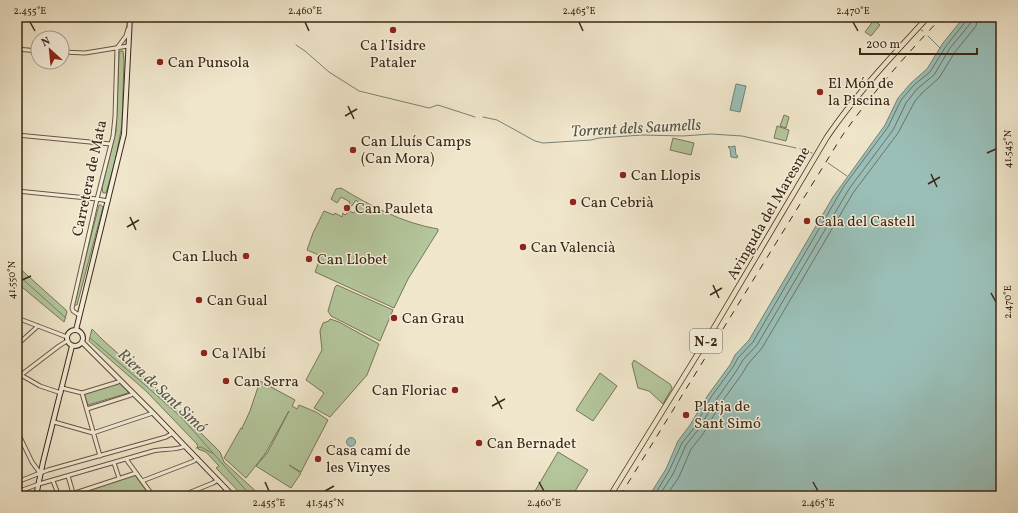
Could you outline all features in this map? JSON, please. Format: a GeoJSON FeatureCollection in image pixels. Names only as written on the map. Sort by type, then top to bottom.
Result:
{"type":"FeatureCollection","features":[{"type":"Feature","properties":{"kind":"main road","name":"Avinguda del Maresme"},"geometry":{"type":"LineString","coordinates":[[610,496],[719,320],[831,132],[870,79],[928,17]]}},
{"type":"Feature","properties":{"kind":"street","name":"Carretera de Mata"},"geometry":{"type":"LineString","coordinates":[[76,330],[124,134],[129,17]]}},
{"type":"Feature","properties":{"kind":"street"},"geometry":{"type":"LineString","coordinates":[[117,48],[126,36],[129,26]]}},
{"type":"Feature","properties":{"kind":"street"},"geometry":{"type":"LineString","coordinates":[[70,52],[85,53],[128,46]]}},
{"type":"Feature","properties":{"kind":"street","name":"Carretera de Mata"},"geometry":{"type":"LineString","coordinates":[[79,315],[73,311],[72,308],[111,144],[115,118],[117,48]]}},
{"type":"Feature","properties":{"kind":"street"},"geometry":{"type":"LineString","coordinates":[[17,49],[30,50]]}},
{"type":"Feature","properties":{"kind":"street"},"geometry":{"type":"LineString","coordinates":[[17,135],[111,144]]}},
{"type":"Feature","properties":{"kind":"street"},"geometry":{"type":"LineString","coordinates":[[17,191],[108,201]]}},
{"type":"Feature","properties":{"kind":"street"},"geometry":{"type":"LineString","coordinates":[[17,318],[67,339],[72,346],[40,473],[36,496]]}},
{"type":"Feature","properties":{"kind":"street"},"geometry":{"type":"LineString","coordinates":[[17,345],[38,326]]}},
{"type":"Feature","properties":{"kind":"street"},"geometry":{"type":"LineString","coordinates":[[17,378],[59,346],[67,339],[70,332],[76,330],[81,334],[83,338],[82,342],[233,496]]}},
{"type":"Feature","properties":{"kind":"street"},"geometry":{"type":"LineString","coordinates":[[72,346],[77,346],[82,342]]}},
{"type":"Feature","properties":{"kind":"street"},"geometry":{"type":"LineString","coordinates":[[21,375],[40,386],[82,393],[118,382],[120,380]]}},
{"type":"Feature","properties":{"kind":"street"},"geometry":{"type":"LineString","coordinates":[[82,393],[100,456]]}},
{"type":"Feature","properties":{"kind":"street"},"geometry":{"type":"LineString","coordinates":[[87,409],[132,395],[133,393]]}},
{"type":"Feature","properties":{"kind":"street"},"geometry":{"type":"LineString","coordinates":[[54,422],[93,433],[153,413]]}},
{"type":"Feature","properties":{"kind":"street"},"geometry":{"type":"LineString","coordinates":[[17,431],[32,462],[40,473]]}},
{"type":"Feature","properties":{"kind":"street"},"geometry":{"type":"LineString","coordinates":[[17,482],[40,473],[173,434]]}},
{"type":"Feature","properties":{"kind":"street"},"geometry":{"type":"LineString","coordinates":[[17,492],[39,484],[162,449],[181,448],[185,446]]}},
{"type":"Feature","properties":{"kind":"street"},"geometry":{"type":"LineString","coordinates":[[142,481],[194,461],[197,458]]}},
{"type":"Feature","properties":{"kind":"street"},"geometry":{"type":"LineString","coordinates":[[126,459],[153,496]]}},
{"type":"Feature","properties":{"kind":"street"},"geometry":{"type":"LineString","coordinates":[[114,463],[119,478]]}},
{"type":"Feature","properties":{"kind":"street"},"geometry":{"type":"LineString","coordinates":[[66,496],[136,473]]}},
{"type":"Feature","properties":{"kind":"street"},"geometry":{"type":"LineString","coordinates":[[68,476],[73,493]]}},
{"type":"Feature","properties":{"kind":"street"},"geometry":{"type":"LineString","coordinates":[[181,496],[188,495],[218,480]]}},
{"type":"Feature","properties":{"kind":"street"},"geometry":{"type":"LineString","coordinates":[[53,481],[59,496]]}},
{"type":"Feature","properties":{"kind":"street"},"geometry":{"type":"LineString","coordinates":[[223,496],[227,490]]}},
{"type":"Feature","properties":{"kind":"green space"},"geometry":{"type":"Polygon","coordinates":[[[874,20],[880,25],[871,36],[865,32],[874,20]]]}},
{"type":"Feature","properties":{"kind":"green space"},"geometry":{"type":"Polygon","coordinates":[[[120,51],[123,51],[124,60],[122,125],[115,162],[106,193],[103,193],[102,188],[116,131],[120,51]]]}},
{"type":"Feature","properties":{"kind":"green space"},"geometry":{"type":"Polygon","coordinates":[[[784,115],[789,117],[786,128],[780,126],[784,115]]]}},
{"type":"Feature","properties":{"kind":"green space"},"geometry":{"type":"Polygon","coordinates":[[[777,126],[789,130],[786,141],[774,138],[777,126]]]}},
{"type":"Feature","properties":{"kind":"green space"},"geometry":{"type":"Polygon","coordinates":[[[673,138],[694,143],[691,155],[670,150],[673,138]]]}},
{"type":"Feature","properties":{"kind":"green space"},"geometry":{"type":"Polygon","coordinates":[[[341,188],[387,213],[412,223],[438,229],[408,279],[394,308],[315,272],[321,256],[307,250],[313,233],[324,211],[334,215],[335,213],[342,217],[343,213],[345,215],[350,211],[353,213],[359,209],[356,206],[358,202],[356,200],[351,207],[348,205],[350,202],[341,197],[337,203],[331,199],[336,189],[341,188]]]}},
{"type":"Feature","properties":{"kind":"green space"},"geometry":{"type":"Polygon","coordinates":[[[99,205],[103,207],[77,305],[74,305],[90,240],[99,205]]]}},
{"type":"Feature","properties":{"kind":"green space"},"geometry":{"type":"Polygon","coordinates":[[[17,266],[66,310],[67,312],[64,322],[17,283],[17,266]]]}},
{"type":"Feature","properties":{"kind":"green space"},"geometry":{"type":"Polygon","coordinates":[[[337,285],[393,310],[380,341],[331,316],[328,311],[335,287],[337,285]]]}},
{"type":"Feature","properties":{"kind":"green space"},"geometry":{"type":"Polygon","coordinates":[[[330,319],[339,322],[379,344],[367,375],[330,417],[314,408],[324,393],[306,380],[322,350],[320,331],[323,323],[329,321],[330,319]]]}},
{"type":"Feature","properties":{"kind":"green space"},"geometry":{"type":"Polygon","coordinates":[[[92,329],[152,384],[220,452],[224,462],[261,496],[243,496],[216,468],[219,466],[206,452],[198,449],[197,444],[146,391],[89,341],[92,329]]]}},
{"type":"Feature","properties":{"kind":"green space"},"geometry":{"type":"Polygon","coordinates":[[[634,360],[670,384],[672,388],[663,404],[649,391],[638,388],[632,364],[634,360]]]}},
{"type":"Feature","properties":{"kind":"green space"},"geometry":{"type":"Polygon","coordinates":[[[600,373],[617,386],[593,421],[576,410],[600,373]]]}},
{"type":"Feature","properties":{"kind":"green space"},"geometry":{"type":"Polygon","coordinates":[[[260,381],[295,400],[292,406],[297,409],[299,405],[316,412],[328,420],[301,472],[289,465],[301,473],[291,488],[256,466],[268,452],[289,411],[265,454],[246,478],[224,458],[241,428],[243,429],[242,428],[250,411],[260,381]]]}},
{"type":"Feature","properties":{"kind":"green space"},"geometry":{"type":"Polygon","coordinates":[[[120,383],[128,391],[128,393],[88,405],[84,393],[120,383]]]}},
{"type":"Feature","properties":{"kind":"green space"},"geometry":{"type":"Polygon","coordinates":[[[558,452],[588,470],[572,496],[532,496],[558,452]]]}},
{"type":"Feature","properties":{"kind":"green space"},"geometry":{"type":"Polygon","coordinates":[[[134,474],[150,496],[79,496],[78,492],[134,474]]]}},
{"type":"Feature","properties":{"kind":"water"},"geometry":{"type":"Polygon","coordinates":[[[964,17],[1001,17],[1001,496],[649,496],[666,469],[678,441],[690,425],[708,395],[730,365],[735,355],[749,340],[833,197],[885,125],[898,98],[911,83],[927,69],[943,43],[964,17]]]}},
{"type":"Feature","properties":{"kind":"water"},"geometry":{"type":"Polygon","coordinates":[[[736,84],[746,86],[740,112],[730,110],[736,84]]]}},
{"type":"Feature","properties":{"kind":"water"},"geometry":{"type":"Polygon","coordinates":[[[729,146],[735,146],[736,155],[738,156],[737,158],[731,157],[729,146]]]}},
{"type":"Feature","properties":{"kind":"water"},"geometry":{"type":"Polygon","coordinates":[[[351,437],[356,442],[351,447],[346,442],[351,437]]]}},
{"type":"Feature","properties":{"kind":"waterway"},"geometry":{"type":"LineString","coordinates":[[910,17],[915,23]]}},
{"type":"Feature","properties":{"kind":"waterway"},"geometry":{"type":"LineString","coordinates":[[928,36],[940,48]]}},
{"type":"Feature","properties":{"kind":"waterway","name":"Torrent dels Saumells"},"geometry":{"type":"LineString","coordinates":[[296,45],[329,72],[359,91],[429,108],[438,105],[475,117]]}},
{"type":"Feature","properties":{"kind":"waterway","name":"Torrent dels Saumells"},"geometry":{"type":"LineString","coordinates":[[483,117],[497,120],[535,141],[543,143],[642,135],[683,136],[711,134],[742,136],[796,148]]}},
{"type":"Feature","properties":{"kind":"waterway","name":"Torrent dels Saumells"},"geometry":{"type":"LineString","coordinates":[[800,149],[812,153]]}},
{"type":"Feature","properties":{"kind":"waterway"},"geometry":{"type":"LineString","coordinates":[[828,163],[847,176]]}},
{"type":"Feature","properties":{"kind":"waterway","name":"Riera de Sant Simó"},"geometry":{"type":"LineString","coordinates":[[17,274],[66,318]]}},
{"type":"Feature","properties":{"kind":"waterway","name":"Riera de Sant Simó"},"geometry":{"type":"LineString","coordinates":[[90,338],[182,418],[251,496]]}},
{"type":"Feature","properties":{"kind":"waterway","name":"Riera de Sant Simó"},"geometry":{"type":"LineString","coordinates":[[196,448],[201,447],[212,453]]}},
{"type":"Feature","properties":{"kind":"railway"},"geometry":{"type":"LineString","coordinates":[[620,496],[842,136],[890,75],[942,17]]}},
{"type":"Feature","properties":{"kind":"place","name":"Ca l'Isidre Pataler"},"geometry":{"type":"Point","coordinates":[393,30]}},
{"type":"Feature","properties":{"kind":"place","name":"Can Punsola"},"geometry":{"type":"Point","coordinates":[160,62]}},
{"type":"Feature","properties":{"kind":"place","name":"El Món de la Piscina"},"geometry":{"type":"Point","coordinates":[820,92]}},
{"type":"Feature","properties":{"kind":"place","name":"Can Lluís Camps (Can Mora)"},"geometry":{"type":"Point","coordinates":[353,150]}},
{"type":"Feature","properties":{"kind":"place","name":"Can Llopis"},"geometry":{"type":"Point","coordinates":[623,175]}},
{"type":"Feature","properties":{"kind":"place","name":"Can Cebrià"},"geometry":{"type":"Point","coordinates":[573,202]}},
{"type":"Feature","properties":{"kind":"place","name":"Can Pauleta"},"geometry":{"type":"Point","coordinates":[347,208]}},
{"type":"Feature","properties":{"kind":"place","name":"Cala del Castell"},"geometry":{"type":"Point","coordinates":[807,221]}},
{"type":"Feature","properties":{"kind":"place","name":"Can Valencià"},"geometry":{"type":"Point","coordinates":[523,247]}},
{"type":"Feature","properties":{"kind":"place","name":"Can Lluch"},"geometry":{"type":"Point","coordinates":[246,256]}},
{"type":"Feature","properties":{"kind":"place","name":"Can Llobet"},"geometry":{"type":"Point","coordinates":[309,259]}},
{"type":"Feature","properties":{"kind":"place","name":"Can Gual"},"geometry":{"type":"Point","coordinates":[199,300]}},
{"type":"Feature","properties":{"kind":"place","name":"Can Grau"},"geometry":{"type":"Point","coordinates":[394,318]}},
{"type":"Feature","properties":{"kind":"place","name":"Ca l'Albí"},"geometry":{"type":"Point","coordinates":[204,353]}},
{"type":"Feature","properties":{"kind":"place","name":"Can Serra"},"geometry":{"type":"Point","coordinates":[226,381]}},
{"type":"Feature","properties":{"kind":"place","name":"Can Floriac"},"geometry":{"type":"Point","coordinates":[455,390]}},
{"type":"Feature","properties":{"kind":"place","name":"Platja de Sant Simó"},"geometry":{"type":"Point","coordinates":[686,415]}},
{"type":"Feature","properties":{"kind":"place","name":"Can Bernadet"},"geometry":{"type":"Point","coordinates":[479,443]}},
{"type":"Feature","properties":{"kind":"place","name":"Casa camí de les Vinyes"},"geometry":{"type":"Point","coordinates":[318,459]}}]}
